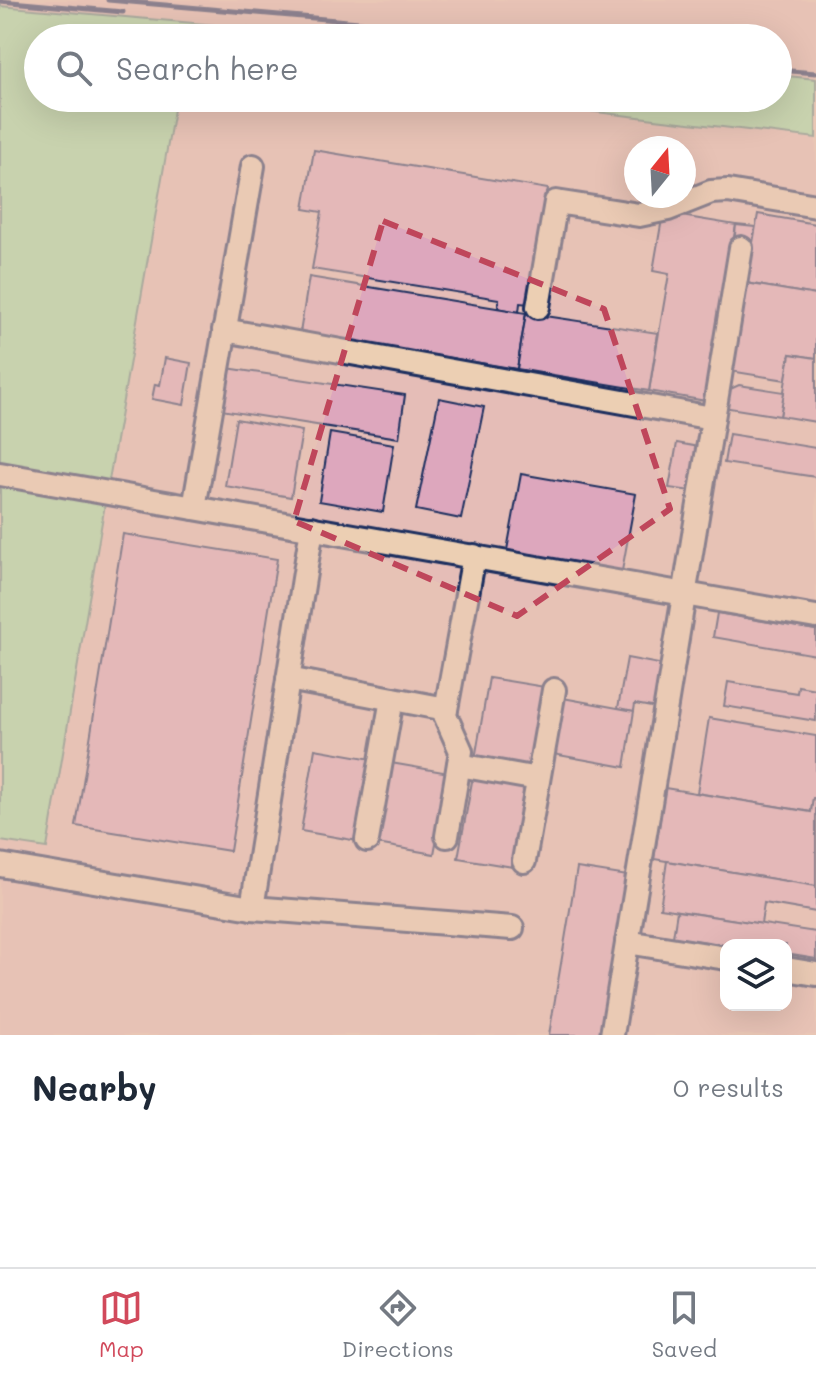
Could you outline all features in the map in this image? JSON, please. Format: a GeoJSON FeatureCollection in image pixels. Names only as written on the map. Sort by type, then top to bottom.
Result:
{"type":"FeatureCollection","features":[{"type":"Feature","properties":{"kind":"lane"},"geometry":{"type":"LineString","coordinates":[[194,508],[253,166]]}},
{"type":"Feature","properties":{"kind":"lane"},"geometry":{"type":"LineString","coordinates":[[538,307],[556,202],[639,215],[668,209],[711,192],[728,191],[816,206]]}},
{"type":"Feature","properties":{"kind":"lane"},"geometry":{"type":"LineString","coordinates":[[612,1035],[741,248]]}},
{"type":"Feature","properties":{"kind":"lane"},"geometry":{"type":"LineString","coordinates":[[224,330],[712,418]]}},
{"type":"Feature","properties":{"kind":"lane"},"geometry":{"type":"LineString","coordinates":[[0,474],[816,617]]}},
{"type":"Feature","properties":{"kind":"lane"},"geometry":{"type":"LineString","coordinates":[[252,908],[312,528]]}},
{"type":"Feature","properties":{"kind":"lane"},"geometry":{"type":"LineString","coordinates":[[447,836],[461,751],[445,715],[474,556]]}},
{"type":"Feature","properties":{"kind":"lane"},"geometry":{"type":"LineString","coordinates":[[288,679],[446,709]]}},
{"type":"Feature","properties":{"kind":"lane"},"geometry":{"type":"LineString","coordinates":[[524,861],[554,690]]}},
{"type":"Feature","properties":{"kind":"lane"},"geometry":{"type":"LineString","coordinates":[[367,840],[392,699]]}},
{"type":"Feature","properties":{"kind":"lane"},"geometry":{"type":"LineString","coordinates":[[459,765],[538,779]]}},
{"type":"Feature","properties":{"kind":"lane"},"geometry":{"type":"LineString","coordinates":[[0,865],[252,908],[512,928]]}},
{"type":"Feature","properties":{"kind":"lane"},"geometry":{"type":"LineString","coordinates":[[627,942],[720,957]]}},
{"type":"Feature","properties":{"kind":"lane"},"geometry":{"type":"LineString","coordinates":[[792,970],[816,974]]}},
{"type":"Feature","properties":{"kind":"highlighted area"},"geometry":{"type":"Polygon","coordinates":[[[383,221],[604,309],[670,509],[517,616],[294,521],[383,221]]]}},
{"type":"Feature","properties":{"kind":"shaded area"},"geometry":{"type":"Polygon","coordinates":[[[0,0],[816,0],[816,79],[792,76],[792,24],[205,24],[0,6],[0,0]]]}},
{"type":"Feature","properties":{"kind":"shaded area"},"geometry":{"type":"Polygon","coordinates":[[[174,112],[596,112],[816,138],[816,1035],[0,1035],[0,841],[47,848],[174,112]]]}},
{"type":"Feature","properties":{"kind":"green space"},"geometry":{"type":"Polygon","coordinates":[[[0,6],[205,24],[24,24],[24,112],[174,112],[108,486],[0,468],[0,6]]]}},
{"type":"Feature","properties":{"kind":"green space"},"geometry":{"type":"Polygon","coordinates":[[[792,76],[816,79],[816,138],[596,112],[792,112],[792,76]]]}},
{"type":"Feature","properties":{"kind":"green space"},"geometry":{"type":"Polygon","coordinates":[[[0,483],[106,498],[47,848],[0,841],[0,483]]]}},
{"type":"Feature","properties":{"kind":"building"},"geometry":{"type":"Polygon","coordinates":[[[314,150],[548,189],[529,304],[520,303],[519,312],[498,308],[499,299],[312,269],[322,212],[304,209],[314,150]]]}},
{"type":"Feature","properties":{"kind":"building"},"geometry":{"type":"Polygon","coordinates":[[[663,213],[736,225],[706,401],[649,391],[669,274],[653,271],[663,213]]]}},
{"type":"Feature","properties":{"kind":"building"},"geometry":{"type":"Polygon","coordinates":[[[758,214],[816,224],[816,295],[746,283],[758,214]]]}},
{"type":"Feature","properties":{"kind":"building"},"geometry":{"type":"Polygon","coordinates":[[[736,225],[755,227],[752,246],[734,244],[736,225]]]}},
{"type":"Feature","properties":{"kind":"building"},"geometry":{"type":"Polygon","coordinates":[[[309,277],[526,313],[517,369],[300,333],[309,277]]]}},
{"type":"Feature","properties":{"kind":"building"},"geometry":{"type":"Polygon","coordinates":[[[746,283],[816,295],[816,358],[790,354],[786,380],[730,371],[746,283]]]}},
{"type":"Feature","properties":{"kind":"building"},"geometry":{"type":"Polygon","coordinates":[[[526,313],[658,333],[649,391],[517,369],[526,313]]]}},
{"type":"Feature","properties":{"kind":"building"},"geometry":{"type":"Polygon","coordinates":[[[790,354],[816,358],[816,422],[780,416],[790,354]]]}},
{"type":"Feature","properties":{"kind":"building"},"geometry":{"type":"Polygon","coordinates":[[[165,358],[191,363],[184,405],[152,399],[155,384],[160,385],[165,358]]]}},
{"type":"Feature","properties":{"kind":"building"},"geometry":{"type":"Polygon","coordinates":[[[227,368],[405,395],[399,438],[221,410],[227,368]]]}},
{"type":"Feature","properties":{"kind":"building"},"geometry":{"type":"Polygon","coordinates":[[[739,385],[784,392],[780,416],[723,407],[726,391],[739,385]]]}},
{"type":"Feature","properties":{"kind":"building"},"geometry":{"type":"Polygon","coordinates":[[[439,398],[484,407],[461,519],[416,510],[439,398]]]}},
{"type":"Feature","properties":{"kind":"building"},"geometry":{"type":"Polygon","coordinates":[[[236,419],[302,431],[291,497],[225,486],[236,419]]]}},
{"type":"Feature","properties":{"kind":"building"},"geometry":{"type":"Polygon","coordinates":[[[330,433],[394,444],[383,512],[319,501],[330,433]]]}},
{"type":"Feature","properties":{"kind":"building"},"geometry":{"type":"Polygon","coordinates":[[[729,434],[816,448],[816,477],[724,463],[729,434]]]}},
{"type":"Feature","properties":{"kind":"building"},"geometry":{"type":"Polygon","coordinates":[[[677,443],[699,447],[691,491],[669,488],[677,443]]]}},
{"type":"Feature","properties":{"kind":"building"},"geometry":{"type":"Polygon","coordinates":[[[521,474],[636,494],[622,571],[507,550],[521,474]]]}},
{"type":"Feature","properties":{"kind":"building"},"geometry":{"type":"Polygon","coordinates":[[[123,534],[277,559],[230,851],[76,826],[123,534]]]}},
{"type":"Feature","properties":{"kind":"building"},"geometry":{"type":"Polygon","coordinates":[[[717,613],[816,630],[816,655],[713,637],[717,613]]]}},
{"type":"Feature","properties":{"kind":"building"},"geometry":{"type":"Polygon","coordinates":[[[627,658],[664,665],[657,708],[635,704],[634,711],[618,708],[627,658]]]}},
{"type":"Feature","properties":{"kind":"building"},"geometry":{"type":"Polygon","coordinates":[[[489,678],[545,687],[531,768],[475,759],[489,678]]]}},
{"type":"Feature","properties":{"kind":"building"},"geometry":{"type":"Polygon","coordinates":[[[728,682],[797,693],[798,686],[816,689],[816,721],[724,706],[728,682]]]}},
{"type":"Feature","properties":{"kind":"building"},"geometry":{"type":"Polygon","coordinates":[[[563,698],[634,711],[625,767],[553,754],[563,698]]]}},
{"type":"Feature","properties":{"kind":"building"},"geometry":{"type":"Polygon","coordinates":[[[709,718],[816,736],[816,798],[813,798],[811,812],[697,793],[709,718]]]}},
{"type":"Feature","properties":{"kind":"building"},"geometry":{"type":"Polygon","coordinates":[[[315,749],[372,759],[358,841],[301,831],[315,749]]]}},
{"type":"Feature","properties":{"kind":"building"},"geometry":{"type":"Polygon","coordinates":[[[391,763],[449,773],[434,854],[377,844],[391,763]]]}},
{"type":"Feature","properties":{"kind":"building"},"geometry":{"type":"Polygon","coordinates":[[[473,776],[528,786],[513,867],[458,858],[473,776]]]}},
{"type":"Feature","properties":{"kind":"building"},"geometry":{"type":"Polygon","coordinates":[[[665,788],[811,812],[813,798],[816,798],[816,886],[654,859],[665,788]]]}},
{"type":"Feature","properties":{"kind":"building"},"geometry":{"type":"Polygon","coordinates":[[[667,861],[816,886],[816,912],[764,903],[761,924],[660,908],[667,861]]]}},
{"type":"Feature","properties":{"kind":"building"},"geometry":{"type":"Polygon","coordinates":[[[577,868],[628,876],[602,1035],[549,1035],[577,868]]]}},
{"type":"Feature","properties":{"kind":"building"},"geometry":{"type":"Polygon","coordinates":[[[677,911],[816,932],[816,959],[792,955],[792,939],[720,939],[720,944],[673,937],[677,911]]]}},
{"type":"Feature","properties":{"kind":"railway"},"geometry":{"type":"LineString","coordinates":[[108,0],[382,24]]}},
{"type":"Feature","properties":{"kind":"railway"},"geometry":{"type":"LineString","coordinates":[[0,1],[123,12]]}},
{"type":"Feature","properties":{"kind":"railway"},"geometry":{"type":"LineString","coordinates":[[792,71],[816,73]]}}]}
